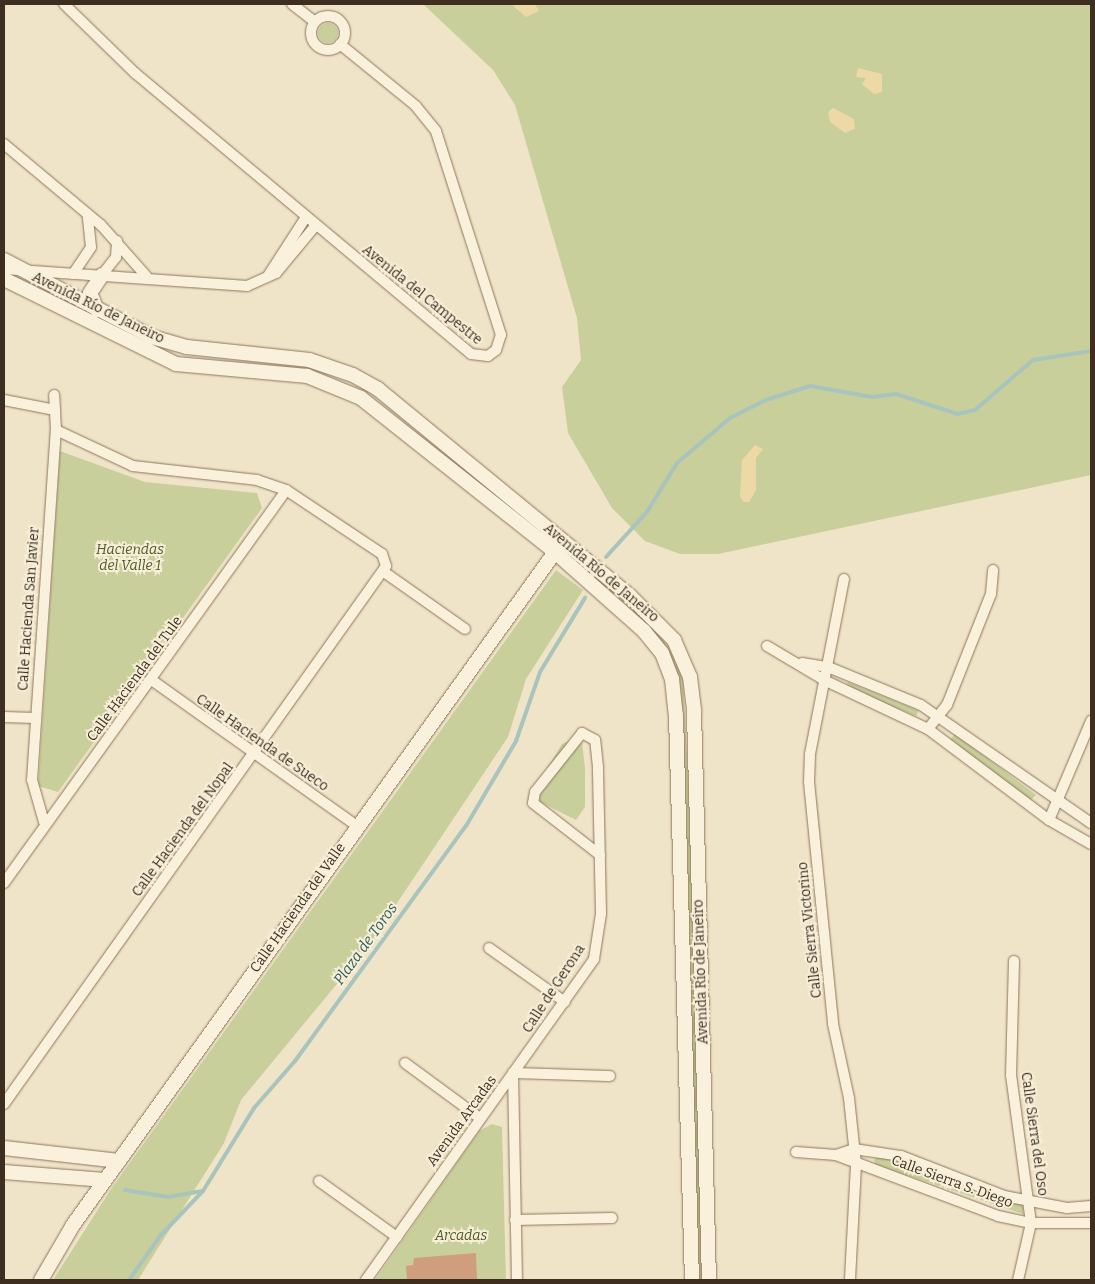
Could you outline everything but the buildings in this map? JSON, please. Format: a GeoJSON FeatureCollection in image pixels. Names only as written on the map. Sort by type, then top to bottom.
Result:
{"type":"FeatureCollection","features":[{"type":"Feature","properties":{"kind":"main road"},"geometry":{"type":"LineString","coordinates":[[4,260],[25,272]]}},
{"type":"Feature","properties":{"kind":"main road","name":"Avenida Río de Janeiro"},"geometry":{"type":"LineString","coordinates":[[25,272],[97,310],[172,344],[300,359],[353,375],[378,389],[559,546],[652,640],[672,679],[692,1280]]}},
{"type":"Feature","properties":{"kind":"main road"},"geometry":{"type":"LineString","coordinates":[[97,310],[90,293],[102,275]]}},
{"type":"Feature","properties":{"kind":"main road","name":"Avenida Río de Janeiro"},"geometry":{"type":"LineString","coordinates":[[4,279],[176,364],[307,376],[344,389],[378,409],[658,621],[674,640],[690,677],[709,1280]]}},
{"type":"Feature","properties":{"kind":"main road","name":"Calle Hacienda del Valle"},"geometry":{"type":"LineString","coordinates":[[41,1280],[105,1180],[356,826],[559,546]]}},
{"type":"Feature","properties":{"kind":"main road"},"geometry":{"type":"LineString","coordinates":[[4,1148],[119,1161]]}},
{"type":"Feature","properties":{"kind":"main road"},"geometry":{"type":"LineString","coordinates":[[4,1172],[105,1180]]}},
{"type":"Feature","properties":{"kind":"street","name":"Avenida del Campestre"},"geometry":{"type":"LineString","coordinates":[[64,4],[135,73],[471,354],[488,356],[496,350],[500,335],[436,131],[416,106],[340,44]]}},
{"type":"Feature","properties":{"kind":"street"},"geometry":{"type":"LineString","coordinates":[[292,4],[315,22]]}},
{"type":"Feature","properties":{"kind":"street"},"geometry":{"type":"LineString","coordinates":[[323,16],[337,18],[344,30],[340,44],[332,49],[317,46],[311,37],[315,22],[323,16]]}},
{"type":"Feature","properties":{"kind":"street"},"geometry":{"type":"LineString","coordinates":[[4,144],[117,241],[147,277]]}},
{"type":"Feature","properties":{"kind":"street","name":"Avenida Río de Janeiro"},"geometry":{"type":"LineString","coordinates":[[73,274],[91,247],[88,216]]}},
{"type":"Feature","properties":{"kind":"street"},"geometry":{"type":"LineString","coordinates":[[268,276],[306,217]]}},
{"type":"Feature","properties":{"kind":"street","name":"Avenida Río de Janeiro"},"geometry":{"type":"LineString","coordinates":[[25,272],[147,277],[247,286],[282,267],[316,225]]}},
{"type":"Feature","properties":{"kind":"street"},"geometry":{"type":"LineString","coordinates":[[102,275],[114,263],[117,241]]}},
{"type":"Feature","properties":{"kind":"street"},"geometry":{"type":"LineString","coordinates":[[4,269],[25,272]]}},
{"type":"Feature","properties":{"kind":"street","name":"Calle Hacienda San Javier"},"geometry":{"type":"LineString","coordinates":[[44,822],[32,789],[35,718],[56,430],[54,395]]}},
{"type":"Feature","properties":{"kind":"street"},"geometry":{"type":"LineString","coordinates":[[4,400],[55,410]]}},
{"type":"Feature","properties":{"kind":"street"},"geometry":{"type":"LineString","coordinates":[[56,430],[133,466],[257,480],[286,490],[382,554],[384,572],[465,629]]}},
{"type":"Feature","properties":{"kind":"street","name":"Calle Hacienda del Tule"},"geometry":{"type":"LineString","coordinates":[[4,883],[44,822],[153,681],[286,490]]}},
{"type":"Feature","properties":{"kind":"street"},"geometry":{"type":"LineString","coordinates":[[928,729],[938,716],[991,594],[993,570]]}},
{"type":"Feature","properties":{"kind":"street","name":"Calle Hacienda del Nopal"},"geometry":{"type":"LineString","coordinates":[[4,1104],[384,572]]}},
{"type":"Feature","properties":{"kind":"street","name":"Calle Sierra Victorino"},"geometry":{"type":"LineString","coordinates":[[844,579],[809,782],[833,1024],[849,1098],[856,1165],[850,1280]]}},
{"type":"Feature","properties":{"kind":"street"},"geometry":{"type":"LineString","coordinates":[[766,646],[800,663],[826,681],[928,729],[1049,820],[1091,844]]}},
{"type":"Feature","properties":{"kind":"street"},"geometry":{"type":"LineString","coordinates":[[800,663],[828,667],[938,716],[1057,803],[1091,823]]}},
{"type":"Feature","properties":{"kind":"street","name":"Calle Hacienda de Sueco"},"geometry":{"type":"LineString","coordinates":[[153,681],[356,826]]}},
{"type":"Feature","properties":{"kind":"street"},"geometry":{"type":"LineString","coordinates":[[4,716],[35,718]]}},
{"type":"Feature","properties":{"kind":"street"},"geometry":{"type":"LineString","coordinates":[[1049,820],[1091,721]]}},
{"type":"Feature","properties":{"kind":"street","name":"Calle de Gerona"},"geometry":{"type":"LineString","coordinates":[[514,1073],[566,1002],[598,944],[600,854],[597,747],[594,740],[582,733],[535,792],[533,803],[600,854]]}},
{"type":"Feature","properties":{"kind":"street"},"geometry":{"type":"LineString","coordinates":[[489,948],[566,1002]]}},
{"type":"Feature","properties":{"kind":"street","name":"Calle Sierra del Oso"},"geometry":{"type":"LineString","coordinates":[[1014,961],[1011,1075],[1030,1202],[1031,1223],[1018,1280]]}},
{"type":"Feature","properties":{"kind":"street"},"geometry":{"type":"LineString","coordinates":[[405,1064],[480,1118]]}},
{"type":"Feature","properties":{"kind":"street"},"geometry":{"type":"LineString","coordinates":[[514,1073],[610,1076]]}},
{"type":"Feature","properties":{"kind":"street","name":"Avenida Arcadas"},"geometry":{"type":"LineString","coordinates":[[366,1280],[514,1073]]}},
{"type":"Feature","properties":{"kind":"street","name":"Avenida Arcadas"},"geometry":{"type":"LineString","coordinates":[[514,1073],[517,1280]]}},
{"type":"Feature","properties":{"kind":"street","name":"Calle Sierra S. Diego"},"geometry":{"type":"LineString","coordinates":[[836,1155],[854,1149],[901,1156],[1030,1202],[1091,1206]]}},
{"type":"Feature","properties":{"kind":"street","name":"Calle Sierra S. Diego"},"geometry":{"type":"LineString","coordinates":[[796,1152],[836,1155],[856,1165],[896,1174],[964,1203],[1031,1223],[1091,1223]]}},
{"type":"Feature","properties":{"kind":"street"},"geometry":{"type":"LineString","coordinates":[[319,1181],[397,1237]]}},
{"type":"Feature","properties":{"kind":"street"},"geometry":{"type":"LineString","coordinates":[[515,1220],[612,1218]]}},
{"type":"Feature","properties":{"kind":"green space"},"geometry":{"type":"Polygon","coordinates":[[[423,4],[1091,4],[1091,475],[718,554],[680,554],[645,541],[612,508],[568,433],[562,387],[581,360],[577,318],[515,105],[493,70],[423,4]]]}},
{"type":"Feature","properties":{"kind":"green space"},"geometry":{"type":"Polygon","coordinates":[[[328,23],[335,26],[338,33],[335,40],[328,43],[321,40],[318,33],[321,26],[328,23]]]}},
{"type":"Feature","properties":{"kind":"green space","name":"Haciendas del Valle 1"},"geometry":{"type":"Polygon","coordinates":[[[60,451],[145,482],[257,493],[262,508],[58,792],[38,786],[60,451]]]}},
{"type":"Feature","properties":{"kind":"green space"},"geometry":{"type":"Polygon","coordinates":[[[567,551],[661,634],[683,677],[693,870],[704,1280],[698,1280],[675,673],[563,552],[567,551]]]}},
{"type":"Feature","properties":{"kind":"green space"},"geometry":{"type":"Polygon","coordinates":[[[556,570],[583,590],[526,679],[508,737],[369,945],[241,1100],[224,1143],[138,1280],[53,1280],[111,1189],[556,570]]]}},
{"type":"Feature","properties":{"kind":"green space"},"geometry":{"type":"Polygon","coordinates":[[[848,682],[918,710],[916,716],[846,688],[848,682]]]}},
{"type":"Feature","properties":{"kind":"green space"},"geometry":{"type":"Polygon","coordinates":[[[955,734],[1036,795],[1031,800],[949,741],[955,734]]]}},
{"type":"Feature","properties":{"kind":"green space"},"geometry":{"type":"Polygon","coordinates":[[[573,739],[582,742],[585,768],[585,807],[576,820],[540,802],[537,785],[562,744],[573,739]]]}},
{"type":"Feature","properties":{"kind":"green space","name":"Arcadas"},"geometry":{"type":"Polygon","coordinates":[[[492,1124],[502,1127],[506,1280],[375,1280],[479,1131],[492,1124]]]}},
{"type":"Feature","properties":{"kind":"green space"},"geometry":{"type":"Polygon","coordinates":[[[880,1154],[993,1197],[1024,1204],[1023,1214],[876,1165],[874,1160],[880,1154]]]}},
{"type":"Feature","properties":{"kind":"sand"},"geometry":{"type":"Polygon","coordinates":[[[511,4],[535,4],[539,11],[526,17],[511,4]]]}},
{"type":"Feature","properties":{"kind":"sand"},"geometry":{"type":"Polygon","coordinates":[[[858,68],[882,74],[882,92],[874,94],[862,84],[866,78],[856,77],[858,68]]]}},
{"type":"Feature","properties":{"kind":"sand"},"geometry":{"type":"Polygon","coordinates":[[[833,108],[854,119],[855,129],[845,133],[830,122],[828,112],[833,108]]]}},
{"type":"Feature","properties":{"kind":"sand"},"geometry":{"type":"Polygon","coordinates":[[[755,445],[763,449],[756,458],[756,490],[749,502],[744,502],[740,497],[742,460],[755,445]]]}},
{"type":"Feature","properties":{"kind":"waterway","name":"Plaza de Toros"},"geometry":{"type":"LineString","coordinates":[[606,557],[647,512],[677,463],[730,418],[766,400],[810,386],[872,397],[896,394],[958,414],[975,410],[1033,360],[1091,351]]}},
{"type":"Feature","properties":{"kind":"waterway","name":"Plaza de Toros"},"geometry":{"type":"LineString","coordinates":[[129,1280],[161,1235],[203,1191],[254,1108],[295,1061],[466,826],[516,741],[540,672],[585,598]]}},
{"type":"Feature","properties":{"kind":"waterway"},"geometry":{"type":"LineString","coordinates":[[125,1190],[168,1197],[202,1191]]}}]}
